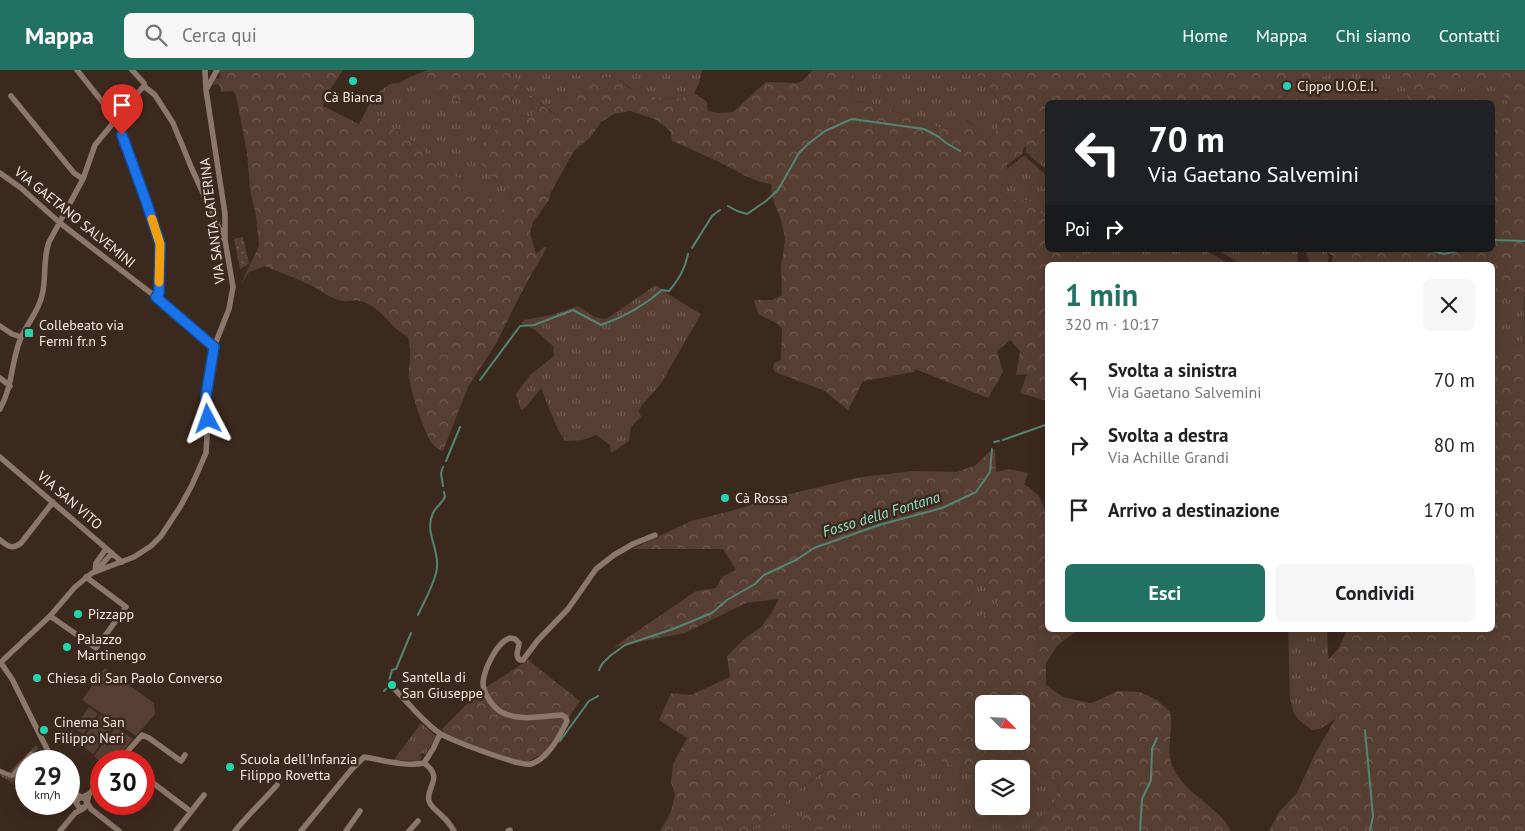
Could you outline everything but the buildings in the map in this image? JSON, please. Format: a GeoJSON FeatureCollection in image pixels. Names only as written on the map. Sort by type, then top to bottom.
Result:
{"type":"FeatureCollection","features":[{"type":"Feature","properties":{"kind":"street"},"geometry":{"type":"LineString","coordinates":[[77,70],[116,119],[146,201],[160,244],[159,293],[156,297]]}},
{"type":"Feature","properties":{"kind":"street"},"geometry":{"type":"LineString","coordinates":[[132,70],[144,83],[145,87],[155,95],[173,123],[192,169],[226,240]]}},
{"type":"Feature","properties":{"kind":"street","name":"VIA SANTA CATERINA"},"geometry":{"type":"LineString","coordinates":[[95,572],[143,553],[152,546],[180,507],[206,453],[208,434],[206,396],[214,347],[229,309],[233,287],[226,240],[225,214],[206,90],[205,70]]}},
{"type":"Feature","properties":{"kind":"street"},"geometry":{"type":"LineString","coordinates":[[206,90],[217,70]]}},
{"type":"Feature","properties":{"kind":"street"},"geometry":{"type":"LineString","coordinates":[[0,409],[10,386],[21,337],[39,306],[49,242],[83,179],[95,146],[142,88],[145,87]]}},
{"type":"Feature","properties":{"kind":"street"},"geometry":{"type":"LineString","coordinates":[[11,96],[74,173],[83,179]]}},
{"type":"Feature","properties":{"kind":"street","name":"VIA GAETANO SALVEMINI"},"geometry":{"type":"LineString","coordinates":[[0,173],[21,188],[60,223],[156,297],[214,347]]}},
{"type":"Feature","properties":{"kind":"street"},"geometry":{"type":"LineString","coordinates":[[0,326],[12,334],[21,337]]}},
{"type":"Feature","properties":{"kind":"street"},"geometry":{"type":"LineString","coordinates":[[204,338],[211,338],[219,333]]}},
{"type":"Feature","properties":{"kind":"street"},"geometry":{"type":"LineString","coordinates":[[12,334],[19,344]]}},
{"type":"Feature","properties":{"kind":"street"},"geometry":{"type":"LineString","coordinates":[[0,378],[10,386]]}},
{"type":"Feature","properties":{"kind":"street","name":"VIA SAN VITO"},"geometry":{"type":"LineString","coordinates":[[0,457],[122,562]]}},
{"type":"Feature","properties":{"kind":"street"},"geometry":{"type":"LineString","coordinates":[[0,540],[12,548],[16,547],[53,502]]}},
{"type":"Feature","properties":{"kind":"street"},"geometry":{"type":"LineString","coordinates":[[389,684],[440,734],[473,749],[528,765],[534,763],[548,752],[559,738],[567,721],[566,718],[562,715],[519,718],[498,710],[487,694],[483,683],[492,655],[503,641],[510,638],[516,639],[519,643],[516,655],[517,658],[523,660],[538,640],[568,609],[596,569],[614,555],[633,544],[655,535]]}},
{"type":"Feature","properties":{"kind":"street"},"geometry":{"type":"LineString","coordinates":[[95,572],[96,563],[106,549]]}},
{"type":"Feature","properties":{"kind":"street"},"geometry":{"type":"LineString","coordinates":[[47,750],[12,679],[0,663],[50,616],[75,587],[95,572],[112,554]]}},
{"type":"Feature","properties":{"kind":"street"},"geometry":{"type":"LineString","coordinates":[[50,616],[96,648],[126,607],[86,577]]}},
{"type":"Feature","properties":{"kind":"street"},"geometry":{"type":"LineString","coordinates":[[301,831],[364,757],[418,764],[424,762],[440,734]]}},
{"type":"Feature","properties":{"kind":"street"},"geometry":{"type":"LineString","coordinates":[[129,750],[142,735],[181,761],[185,755]]}},
{"type":"Feature","properties":{"kind":"street"},"geometry":{"type":"LineString","coordinates":[[424,762],[432,770],[433,776],[433,784],[429,795],[430,803],[454,831]]}},
{"type":"Feature","properties":{"kind":"street"},"geometry":{"type":"LineString","coordinates":[[0,771],[12,776],[15,773]]}},
{"type":"Feature","properties":{"kind":"street"},"geometry":{"type":"LineString","coordinates":[[155,785],[190,812]]}},
{"type":"Feature","properties":{"kind":"street"},"geometry":{"type":"LineString","coordinates":[[235,831],[277,785]]}},
{"type":"Feature","properties":{"kind":"street"},"geometry":{"type":"LineString","coordinates":[[80,806],[86,806],[85,800],[90,793]]}},
{"type":"Feature","properties":{"kind":"street"},"geometry":{"type":"LineString","coordinates":[[176,831],[204,795]]}},
{"type":"Feature","properties":{"kind":"street"},"geometry":{"type":"LineString","coordinates":[[80,796],[90,808]]}},
{"type":"Feature","properties":{"kind":"street"},"geometry":{"type":"LineString","coordinates":[[80,799],[85,800]]}},
{"type":"Feature","properties":{"kind":"street"},"geometry":{"type":"LineString","coordinates":[[346,831],[360,811]]}},
{"type":"Feature","properties":{"kind":"street"},"geometry":{"type":"LineString","coordinates":[[61,831],[73,815]]}},
{"type":"Feature","properties":{"kind":"street"},"geometry":{"type":"LineString","coordinates":[[99,815],[119,831]]}},
{"type":"Feature","properties":{"kind":"street"},"geometry":{"type":"LineString","coordinates":[[409,831],[418,821]]}},
{"type":"Feature","properties":{"kind":"green space"},"geometry":{"type":"Polygon","coordinates":[[[220,70],[343,70],[328,93],[323,106],[359,124],[368,107],[392,129],[414,142],[446,173],[465,180],[521,222],[510,198],[511,190],[492,176],[481,163],[477,151],[495,130],[496,124],[488,115],[470,103],[447,99],[410,77],[427,70],[510,70],[517,84],[552,113],[569,94],[580,86],[598,78],[610,77],[636,91],[654,97],[680,98],[694,93],[707,102],[708,111],[719,113],[733,112],[766,82],[796,83],[802,81],[813,70],[847,70],[855,77],[849,99],[854,102],[865,101],[938,127],[957,130],[966,120],[981,131],[986,142],[998,128],[1004,112],[985,78],[960,70],[1339,70],[1275,100],[1045,100],[1045,147],[1032,158],[1026,153],[1026,147],[1024,147],[1023,153],[1007,165],[1007,169],[1022,157],[1025,156],[1027,158],[1014,169],[999,191],[1009,199],[1031,201],[1045,217],[1045,252],[1075,252],[1083,262],[1045,262],[1045,400],[1020,393],[1027,374],[1016,375],[1020,351],[1010,340],[997,351],[1003,372],[988,398],[915,369],[914,372],[863,381],[848,410],[825,391],[775,372],[773,368],[774,363],[781,360],[782,329],[778,324],[758,314],[754,300],[772,300],[782,295],[781,268],[785,238],[781,220],[772,197],[771,184],[749,177],[672,141],[671,132],[657,120],[630,111],[614,114],[601,122],[590,138],[574,151],[551,192],[549,200],[533,222],[530,233],[536,254],[544,247],[547,248],[532,273],[497,342],[468,387],[443,451],[436,448],[431,442],[414,399],[409,375],[410,351],[408,337],[377,310],[356,300],[343,301],[334,299],[306,283],[265,266],[249,272],[241,284],[259,246],[256,216],[250,189],[247,152],[236,96],[233,91],[221,92],[219,84],[213,85],[215,78],[219,79],[221,75],[218,73],[220,70]],[[519,92],[512,97],[511,106],[520,115],[532,117],[535,113],[534,106],[529,97],[519,92]]]}},
{"type":"Feature","properties":{"kind":"green space"},"geometry":{"type":"Polygon","coordinates":[[[510,70],[702,70],[699,84],[694,93],[683,97],[663,98],[640,93],[620,80],[565,97],[553,113],[517,84],[510,70]]]}},
{"type":"Feature","properties":{"kind":"green space"},"geometry":{"type":"Polygon","coordinates":[[[847,70],[960,70],[985,78],[1004,112],[1002,122],[986,142],[981,131],[967,120],[957,130],[938,127],[865,101],[854,102],[849,99],[855,77],[847,70]]]}},
{"type":"Feature","properties":{"kind":"green space"},"geometry":{"type":"Polygon","coordinates":[[[1339,70],[1402,70],[1408,100],[1275,100],[1339,70]]]}},
{"type":"Feature","properties":{"kind":"green space"},"geometry":{"type":"Polygon","coordinates":[[[1402,70],[1525,70],[1525,298],[1524,295],[1513,292],[1495,309],[1495,262],[1332,262],[1333,256],[1327,252],[1495,252],[1495,127],[1500,124],[1509,105],[1496,79],[1474,79],[1454,93],[1451,100],[1408,100],[1402,70]]]}},
{"type":"Feature","properties":{"kind":"green space"},"geometry":{"type":"Polygon","coordinates":[[[410,77],[447,99],[470,103],[488,115],[496,124],[495,130],[477,151],[492,176],[511,190],[510,198],[522,223],[465,180],[446,173],[414,142],[392,129],[368,107],[376,94],[390,84],[399,83],[410,77]]]}},
{"type":"Feature","properties":{"kind":"green space"},"geometry":{"type":"Polygon","coordinates":[[[1474,79],[1496,79],[1509,105],[1500,124],[1495,127],[1495,100],[1451,100],[1454,93],[1474,79]]]}},
{"type":"Feature","properties":{"kind":"green space"},"geometry":{"type":"Polygon","coordinates":[[[519,92],[529,97],[533,102],[536,113],[532,117],[520,115],[511,106],[512,97],[519,92]]]}},
{"type":"Feature","properties":{"kind":"green space"},"geometry":{"type":"Polygon","coordinates":[[[1045,147],[1045,168],[1032,158],[1045,147]]]}},
{"type":"Feature","properties":{"kind":"green space"},"geometry":{"type":"Polygon","coordinates":[[[1027,158],[1045,174],[1045,217],[1031,201],[1009,199],[999,191],[1022,161],[1027,158]]]}},
{"type":"Feature","properties":{"kind":"green space"},"geometry":{"type":"Polygon","coordinates":[[[243,237],[249,264],[240,269],[234,239],[243,237]]]}},
{"type":"Feature","properties":{"kind":"green space"},"geometry":{"type":"Polygon","coordinates":[[[1075,252],[1207,252],[1227,262],[1083,262],[1075,252]]]}},
{"type":"Feature","properties":{"kind":"green space"},"geometry":{"type":"Polygon","coordinates":[[[1221,252],[1298,252],[1297,262],[1237,262],[1221,252]]]}},
{"type":"Feature","properties":{"kind":"green space"},"geometry":{"type":"Polygon","coordinates":[[[1306,252],[1327,252],[1329,258],[1328,262],[1309,261],[1306,252]]]}},
{"type":"Feature","properties":{"kind":"green space"},"geometry":{"type":"Polygon","coordinates":[[[656,285],[701,314],[660,385],[641,406],[639,411],[641,417],[631,427],[629,441],[611,453],[610,445],[596,435],[582,440],[565,441],[558,430],[541,388],[526,407],[521,410],[516,394],[530,375],[554,356],[553,346],[535,330],[521,323],[524,320],[552,315],[578,306],[594,317],[606,319],[656,285]]]}},
{"type":"Feature","properties":{"kind":"green space"},"geometry":{"type":"Polygon","coordinates":[[[1513,292],[1524,295],[1525,336],[1522,345],[1499,348],[1495,343],[1495,309],[1513,292]]]}},
{"type":"Feature","properties":{"kind":"green space"},"geometry":{"type":"Polygon","coordinates":[[[1525,336],[1525,831],[1269,831],[1279,812],[1297,793],[1314,756],[1335,719],[1326,691],[1329,670],[1328,660],[1339,648],[1346,632],[1495,632],[1495,343],[1499,348],[1522,345],[1525,336]]]}},
{"type":"Feature","properties":{"kind":"green space"},"geometry":{"type":"Polygon","coordinates":[[[995,449],[996,472],[1009,469],[1028,473],[1024,485],[1039,496],[1045,510],[1045,632],[1075,632],[1057,646],[1046,663],[1046,685],[1063,697],[1090,703],[1117,691],[1140,692],[1157,700],[1170,712],[1170,756],[1174,770],[1190,790],[1221,817],[1231,831],[1030,831],[1056,800],[1059,789],[1058,780],[1050,774],[1030,784],[1030,760],[975,760],[975,776],[939,759],[906,768],[883,782],[867,801],[834,825],[831,830],[811,830],[801,820],[826,769],[798,790],[776,811],[748,831],[660,831],[670,814],[675,795],[671,782],[673,764],[687,738],[659,720],[671,693],[691,695],[730,677],[727,656],[744,639],[761,627],[779,599],[746,603],[685,633],[614,647],[696,591],[716,588],[722,577],[736,570],[723,549],[632,549],[691,521],[773,498],[861,477],[913,471],[957,472],[976,465],[989,452],[995,449]],[[984,582],[975,587],[970,593],[968,611],[976,617],[990,612],[1000,600],[995,589],[984,582]]]}},
{"type":"Feature","properties":{"kind":"green space"},"geometry":{"type":"Polygon","coordinates":[[[984,582],[995,589],[1000,600],[990,612],[976,617],[968,611],[968,601],[972,590],[984,582]]]}},
{"type":"Feature","properties":{"kind":"green space"},"geometry":{"type":"Polygon","coordinates":[[[1288,632],[1327,632],[1329,670],[1326,691],[1335,719],[1320,729],[1312,730],[1294,714],[1290,699],[1288,632]]]}},
{"type":"Feature","properties":{"kind":"green space"},"geometry":{"type":"Polygon","coordinates":[[[528,660],[580,701],[544,753],[525,763],[445,736],[442,729],[479,692],[528,660]]]}},
{"type":"Feature","properties":{"kind":"green space"},"geometry":{"type":"Polygon","coordinates":[[[105,668],[154,703],[155,714],[136,736],[82,700],[105,668]]]}},
{"type":"Feature","properties":{"kind":"green space"},"geometry":{"type":"Polygon","coordinates":[[[89,707],[98,714],[83,734],[74,728],[89,707]]]}},
{"type":"Feature","properties":{"kind":"green space"},"geometry":{"type":"Polygon","coordinates":[[[100,715],[114,725],[96,750],[90,750],[90,752],[79,744],[100,715]]]}},
{"type":"Feature","properties":{"kind":"green space"},"geometry":{"type":"Polygon","coordinates":[[[421,723],[436,736],[425,755],[422,753],[420,755],[422,758],[418,761],[394,760],[421,723]]]}},
{"type":"Feature","properties":{"kind":"green space"},"geometry":{"type":"Polygon","coordinates":[[[116,727],[133,739],[124,750],[99,750],[116,727]]]}},
{"type":"Feature","properties":{"kind":"green space"},"geometry":{"type":"Polygon","coordinates":[[[36,745],[38,748],[36,750],[31,750],[36,745]]]}},
{"type":"Feature","properties":{"kind":"green space"},"geometry":{"type":"Polygon","coordinates":[[[939,759],[975,776],[975,815],[1030,815],[1030,784],[1050,774],[1058,780],[1059,789],[1056,800],[1030,831],[748,831],[776,811],[798,790],[827,769],[802,820],[834,825],[867,801],[883,782],[906,768],[939,759]]]}},
{"type":"Feature","properties":{"kind":"green space"},"geometry":{"type":"Polygon","coordinates":[[[15,766],[15,780],[12,784],[0,776],[0,768],[8,773],[15,766]]]}},
{"type":"Feature","properties":{"kind":"waterway"},"geometry":{"type":"LineString","coordinates":[[728,206],[747,214],[766,201],[778,190],[799,153],[808,144],[825,131],[852,119],[924,129],[960,151]]}},
{"type":"Feature","properties":{"kind":"waterway"},"geometry":{"type":"LineString","coordinates":[[692,248],[712,216],[720,210]]}},
{"type":"Feature","properties":{"kind":"waterway"},"geometry":{"type":"LineString","coordinates":[[1495,240],[1525,241]]}},
{"type":"Feature","properties":{"kind":"waterway"},"geometry":{"type":"LineString","coordinates":[[1436,252],[1444,254],[1454,252]]}},
{"type":"Feature","properties":{"kind":"waterway"},"geometry":{"type":"LineString","coordinates":[[480,380],[520,326],[534,325],[573,310],[601,325],[618,318],[641,306],[662,290],[669,291],[681,274],[688,254]]}},
{"type":"Feature","properties":{"kind":"waterway"},"geometry":{"type":"LineString","coordinates":[[1003,440],[1045,425]]}},
{"type":"Feature","properties":{"kind":"waterway"},"geometry":{"type":"LineString","coordinates":[[446,461],[460,427]]}},
{"type":"Feature","properties":{"kind":"waterway","name":"Fosso della Fontana"},"geometry":{"type":"LineString","coordinates":[[994,442],[999,441]]}},
{"type":"Feature","properties":{"kind":"waterway","name":"Fosso della Fontana"},"geometry":{"type":"LineString","coordinates":[[599,670],[610,656],[625,645],[673,629],[712,613],[727,600],[755,584],[764,575],[796,560],[814,548],[879,525],[942,508],[976,492],[990,472],[992,449]]}},
{"type":"Feature","properties":{"kind":"waterway"},"geometry":{"type":"LineString","coordinates":[[443,467],[441,473],[443,486]]}},
{"type":"Feature","properties":{"kind":"waterway"},"geometry":{"type":"LineString","coordinates":[[418,615],[436,573],[437,560],[430,527],[433,513],[445,497],[444,492]]}},
{"type":"Feature","properties":{"kind":"waterway"},"geometry":{"type":"LineString","coordinates":[[389,681],[392,670],[396,669],[411,633]]}},
{"type":"Feature","properties":{"kind":"waterway","name":"Fosso della Fontana"},"geometry":{"type":"LineString","coordinates":[[560,741],[589,701],[598,696]]}},
{"type":"Feature","properties":{"kind":"waterway"},"geometry":{"type":"LineString","coordinates":[[1365,730],[1373,816],[1370,831]]}},
{"type":"Feature","properties":{"kind":"waterway"},"geometry":{"type":"LineString","coordinates":[[1140,831],[1142,799],[1151,780],[1152,749],[1157,738]]}},
{"type":"Feature","properties":{"kind":"slow traffic"},"geometry":{"type":"LineString","coordinates":[[152,219],[160,244],[159,282]]}},
{"type":"Feature","properties":{"kind":"place","name":"Cà Bianca"},"geometry":{"type":"Point","coordinates":[353,81]}},
{"type":"Feature","properties":{"kind":"place","name":"Cippo U.O.E.I."},"geometry":{"type":"Point","coordinates":[1287,86]}},
{"type":"Feature","properties":{"kind":"place","name":"Collebeato via Fermi fr.n 5"},"geometry":{"type":"Point","coordinates":[29,333]}},
{"type":"Feature","properties":{"kind":"place","name":"Cà Rossa"},"geometry":{"type":"Point","coordinates":[725,498]}},
{"type":"Feature","properties":{"kind":"place","name":"Pizzapp"},"geometry":{"type":"Point","coordinates":[78,614]}},
{"type":"Feature","properties":{"kind":"place","name":"Palazzo Martinengo"},"geometry":{"type":"Point","coordinates":[67,647]}},
{"type":"Feature","properties":{"kind":"place","name":"Chiesa di San Paolo Converso"},"geometry":{"type":"Point","coordinates":[37,678]}},
{"type":"Feature","properties":{"kind":"place","name":"Santella di San Giuseppe"},"geometry":{"type":"Point","coordinates":[392,685]}},
{"type":"Feature","properties":{"kind":"place","name":"Cinema San Filippo Neri"},"geometry":{"type":"Point","coordinates":[44,730]}},
{"type":"Feature","properties":{"kind":"place","name":"Scuola dell'Infanzia Filippo Rovetta"},"geometry":{"type":"Point","coordinates":[230,767]}},
{"type":"Feature","properties":{"kind":"route"},"geometry":{"type":"LineString","coordinates":[[122,135],[160,244],[159,293],[156,297],[214,347],[206,396],[208,419]]}}]}
